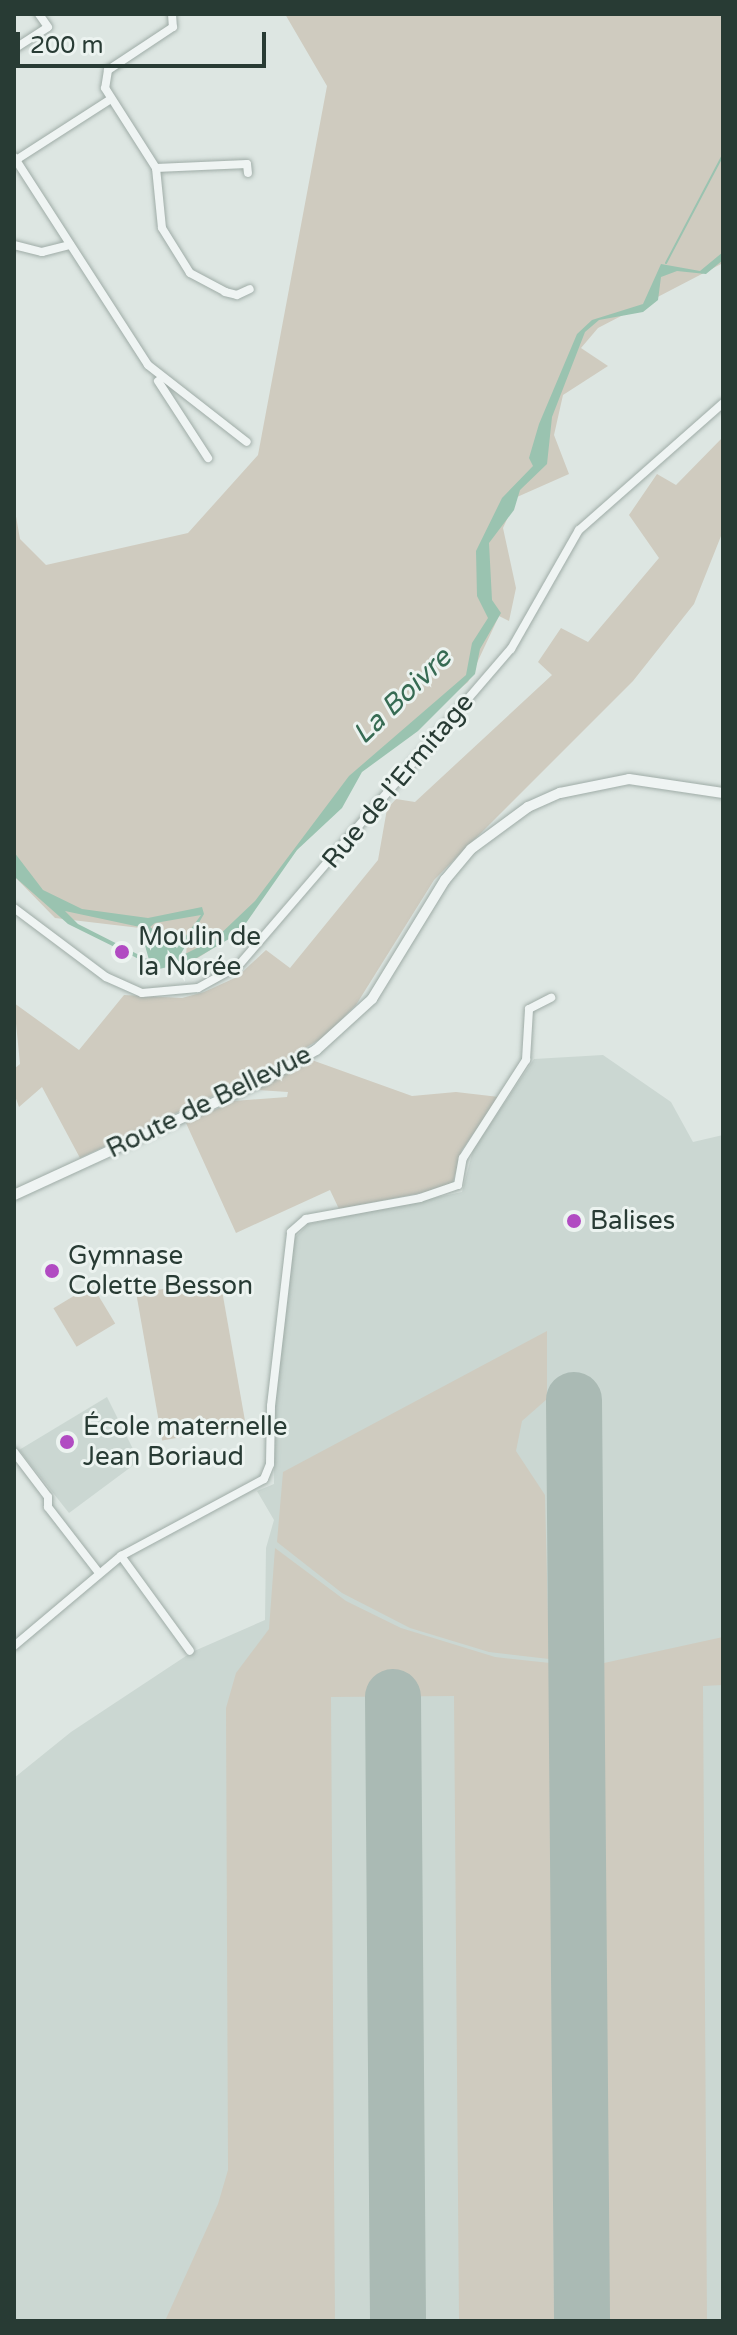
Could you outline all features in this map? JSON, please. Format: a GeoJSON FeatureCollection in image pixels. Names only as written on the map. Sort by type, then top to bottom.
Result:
{"type":"FeatureCollection","features":[{"type":"Feature","properties":{"kind":"street"},"geometry":{"type":"LineString","coordinates":[[14,49],[48,27],[39,14]]}},
{"type":"Feature","properties":{"kind":"street"},"geometry":{"type":"LineString","coordinates":[[172,14],[173,27],[108,70],[104,83],[156,168],[162,228],[190,273],[225,292],[237,295],[250,289]]}},
{"type":"Feature","properties":{"kind":"street"},"geometry":{"type":"LineString","coordinates":[[111,99],[15,158],[208,458]]}},
{"type":"Feature","properties":{"kind":"street"},"geometry":{"type":"LineString","coordinates":[[156,168],[247,164],[248,173]]}},
{"type":"Feature","properties":{"kind":"street"},"geometry":{"type":"LineString","coordinates":[[14,245],[42,252],[70,245]]}},
{"type":"Feature","properties":{"kind":"street"},"geometry":{"type":"LineString","coordinates":[[148,365],[247,442]]}},
{"type":"Feature","properties":{"kind":"street","name":"Rue de l’Ermitage"},"geometry":{"type":"LineString","coordinates":[[14,908],[106,977],[142,993],[198,988],[238,966],[511,649],[579,530],[723,403]]}},
{"type":"Feature","properties":{"kind":"street","name":"Route de Bellevue"},"geometry":{"type":"LineString","coordinates":[[14,1195],[266,1079],[326,1043],[391,973],[462,859],[528,807],[560,793],[629,779],[723,793]]}},
{"type":"Feature","properties":{"kind":"street"},"geometry":{"type":"LineString","coordinates":[[14,1646],[121,1556],[264,1479],[270,1464],[271,1406],[291,1232],[306,1219],[434,1194],[458,1185],[463,1158],[526,1060],[529,1009],[551,998]]}},
{"type":"Feature","properties":{"kind":"street"},"geometry":{"type":"LineString","coordinates":[[14,1452],[48,1497],[48,1507],[99,1573]]}},
{"type":"Feature","properties":{"kind":"street"},"geometry":{"type":"LineString","coordinates":[[121,1556],[190,1651]]}},
{"type":"Feature","properties":{"kind":"shaded area"},"geometry":{"type":"Polygon","coordinates":[[[285,14],[723,14],[723,263],[598,328],[581,348],[608,366],[563,395],[554,435],[569,474],[517,497],[503,528],[516,588],[509,621],[499,616],[468,682],[352,777],[231,937],[185,966],[187,944],[157,930],[55,918],[14,876],[14,505],[20,539],[46,565],[188,533],[258,455],[327,86],[285,14]]]}},
{"type":"Feature","properties":{"kind":"shaded area"},"geometry":{"type":"Polygon","coordinates":[[[723,252],[723,260],[706,274],[677,271],[661,277],[658,300],[643,312],[599,320],[585,332],[552,417],[547,464],[520,490],[514,510],[489,543],[492,600],[501,613],[480,649],[475,674],[418,731],[362,772],[342,808],[297,850],[239,933],[190,962],[159,969],[68,924],[16,878],[14,852],[43,890],[82,909],[148,918],[202,907],[204,914],[179,957],[215,939],[255,901],[349,776],[466,675],[472,643],[488,618],[477,596],[476,551],[502,498],[533,466],[529,458],[539,424],[577,334],[592,320],[643,304],[661,264],[700,271],[723,252]],[[65,911],[78,924],[149,960],[140,927],[65,911]],[[201,915],[155,923],[150,927],[177,948],[201,915]]]}},
{"type":"Feature","properties":{"kind":"shaded area"},"geometry":{"type":"Polygon","coordinates":[[[723,437],[723,531],[694,604],[633,681],[434,880],[356,1005],[324,1037],[295,1054],[412,1096],[456,1092],[499,1097],[462,1150],[453,1182],[442,1189],[339,1209],[330,1190],[236,1233],[186,1123],[234,1101],[287,1097],[288,1092],[230,1088],[80,1158],[42,1087],[19,1107],[14,1093],[14,1069],[20,1064],[14,1003],[79,1050],[124,995],[182,998],[204,992],[237,977],[266,950],[290,968],[378,860],[387,809],[396,799],[415,802],[552,675],[538,662],[561,628],[588,642],[659,558],[629,515],[657,474],[676,485],[723,437]]]}},
{"type":"Feature","properties":{"kind":"shaded area"},"geometry":{"type":"Polygon","coordinates":[[[603,1055],[671,1102],[693,1142],[723,1135],[723,2321],[14,2321],[14,1778],[71,1732],[192,1652],[265,1620],[266,1548],[274,1520],[257,1491],[274,1484],[275,1404],[293,1240],[308,1224],[462,1192],[473,1150],[534,1059],[603,1055]]]}},
{"type":"Feature","properties":{"kind":"shaded area"},"geometry":{"type":"Polygon","coordinates":[[[220,1279],[246,1426],[162,1440],[136,1294],[220,1279]]]}},
{"type":"Feature","properties":{"kind":"shaded area"},"geometry":{"type":"Polygon","coordinates":[[[92,1285],[115,1324],[77,1347],[53,1308],[92,1285]]]}},
{"type":"Feature","properties":{"kind":"shaded area"},"geometry":{"type":"Polygon","coordinates":[[[547,1331],[547,1399],[522,1421],[516,1451],[545,1495],[549,1659],[489,1652],[410,1628],[342,1593],[277,1542],[283,1472],[547,1331]]]}},
{"type":"Feature","properties":{"kind":"shaded area"},"geometry":{"type":"Polygon","coordinates":[[[107,1397],[139,1461],[69,1513],[19,1450],[107,1397]]]}},
{"type":"Feature","properties":{"kind":"shaded area"},"geometry":{"type":"Polygon","coordinates":[[[275,1548],[346,1601],[401,1628],[495,1657],[550,1663],[554,2321],[459,2321],[454,1696],[331,1697],[335,2321],[165,2321],[218,2204],[228,2170],[226,1708],[236,1673],[269,1629],[275,1548]]]}},
{"type":"Feature","properties":{"kind":"shaded area"},"geometry":{"type":"Polygon","coordinates":[[[723,1637],[723,1685],[703,1686],[707,2321],[609,2321],[604,1663],[723,1637]]]}},
{"type":"Feature","properties":{"kind":"waterway","name":"La Boivre"},"geometry":{"type":"LineString","coordinates":[[666,263],[723,155]]}},
{"type":"Feature","properties":{"kind":"runway"},"geometry":{"type":"LineString","coordinates":[[574,1400],[582,2321]]}},
{"type":"Feature","properties":{"kind":"runway"},"geometry":{"type":"LineString","coordinates":[[393,1697],[398,2321]]}},
{"type":"Feature","properties":{"kind":"place","name":"Moulin de la Norée"},"geometry":{"type":"Point","coordinates":[122,952]}},
{"type":"Feature","properties":{"kind":"place","name":"Balises"},"geometry":{"type":"Point","coordinates":[574,1221]}},
{"type":"Feature","properties":{"kind":"place","name":"Gymnase Colette Besson"},"geometry":{"type":"Point","coordinates":[52,1271]}},
{"type":"Feature","properties":{"kind":"place","name":"École maternelle Jean Boriaud"},"geometry":{"type":"Point","coordinates":[67,1442]}}]}
